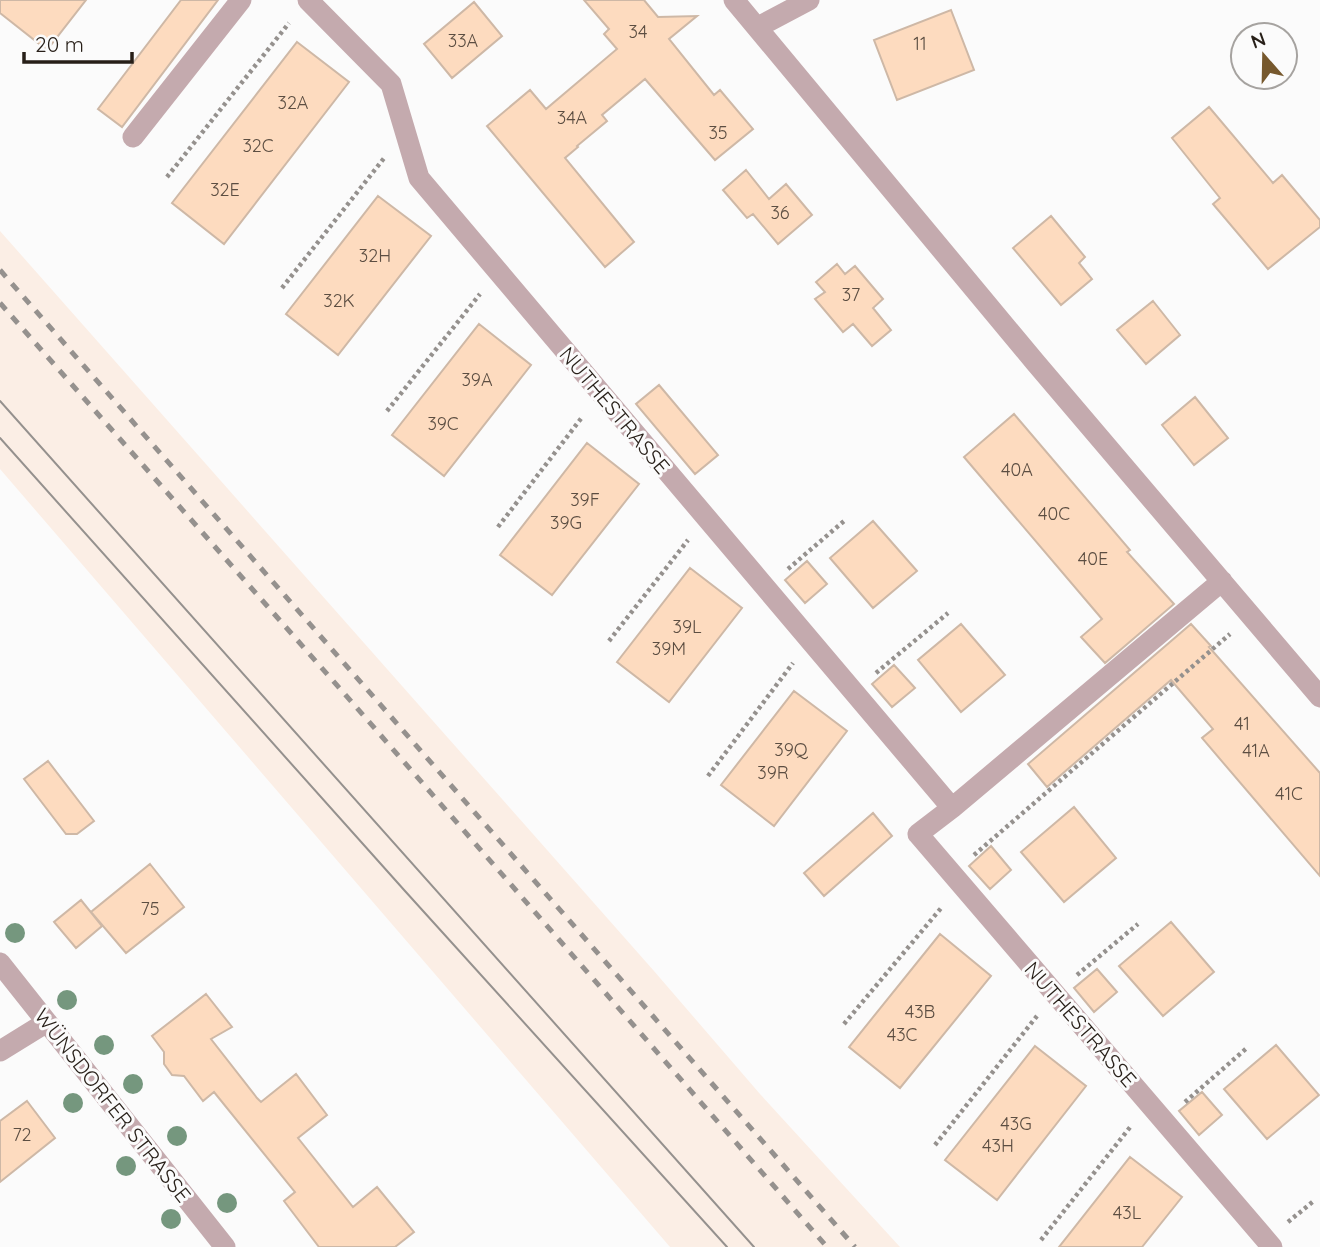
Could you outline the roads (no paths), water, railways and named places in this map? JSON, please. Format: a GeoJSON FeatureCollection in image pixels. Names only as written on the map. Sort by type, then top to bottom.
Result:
{"type":"FeatureCollection","features":[{"type":"Feature","properties":{"kind":"street"},"geometry":{"type":"LineString","coordinates":[[133,137],[241,0]]}},
{"type":"Feature","properties":{"kind":"street","name":"NUTHESTRASSE"},"geometry":{"type":"LineString","coordinates":[[307,0],[391,83],[419,178],[952,808]]}},
{"type":"Feature","properties":{"kind":"street"},"geometry":{"type":"LineString","coordinates":[[734,0],[1044,372],[1320,697]]}},
{"type":"Feature","properties":{"kind":"street"},"geometry":{"type":"LineString","coordinates":[[758,27],[809,0]]}},
{"type":"Feature","properties":{"kind":"street","name":"NUTHESTRASSE"},"geometry":{"type":"LineString","coordinates":[[1222,581],[918,834],[1272,1247]]}},
{"type":"Feature","properties":{"kind":"street","name":"WÜNSDORFER STRASSE"},"geometry":{"type":"LineString","coordinates":[[0,963],[225,1247]]}},
{"type":"Feature","properties":{"kind":"street"},"geometry":{"type":"LineString","coordinates":[[0,1051],[47,1023]]}},
{"type":"Feature","properties":{"kind":"tram line"},"geometry":{"type":"LineString","coordinates":[[0,401],[754,1247]]}},
{"type":"Feature","properties":{"kind":"tram line"},"geometry":{"type":"LineString","coordinates":[[0,438],[727,1247]]}},
{"type":"Feature","properties":{"kind":"railway"},"geometry":{"type":"LineString","coordinates":[[0,270],[855,1247]]}},
{"type":"Feature","properties":{"kind":"railway"},"geometry":{"type":"LineString","coordinates":[[0,303],[827,1247]]}}]}
